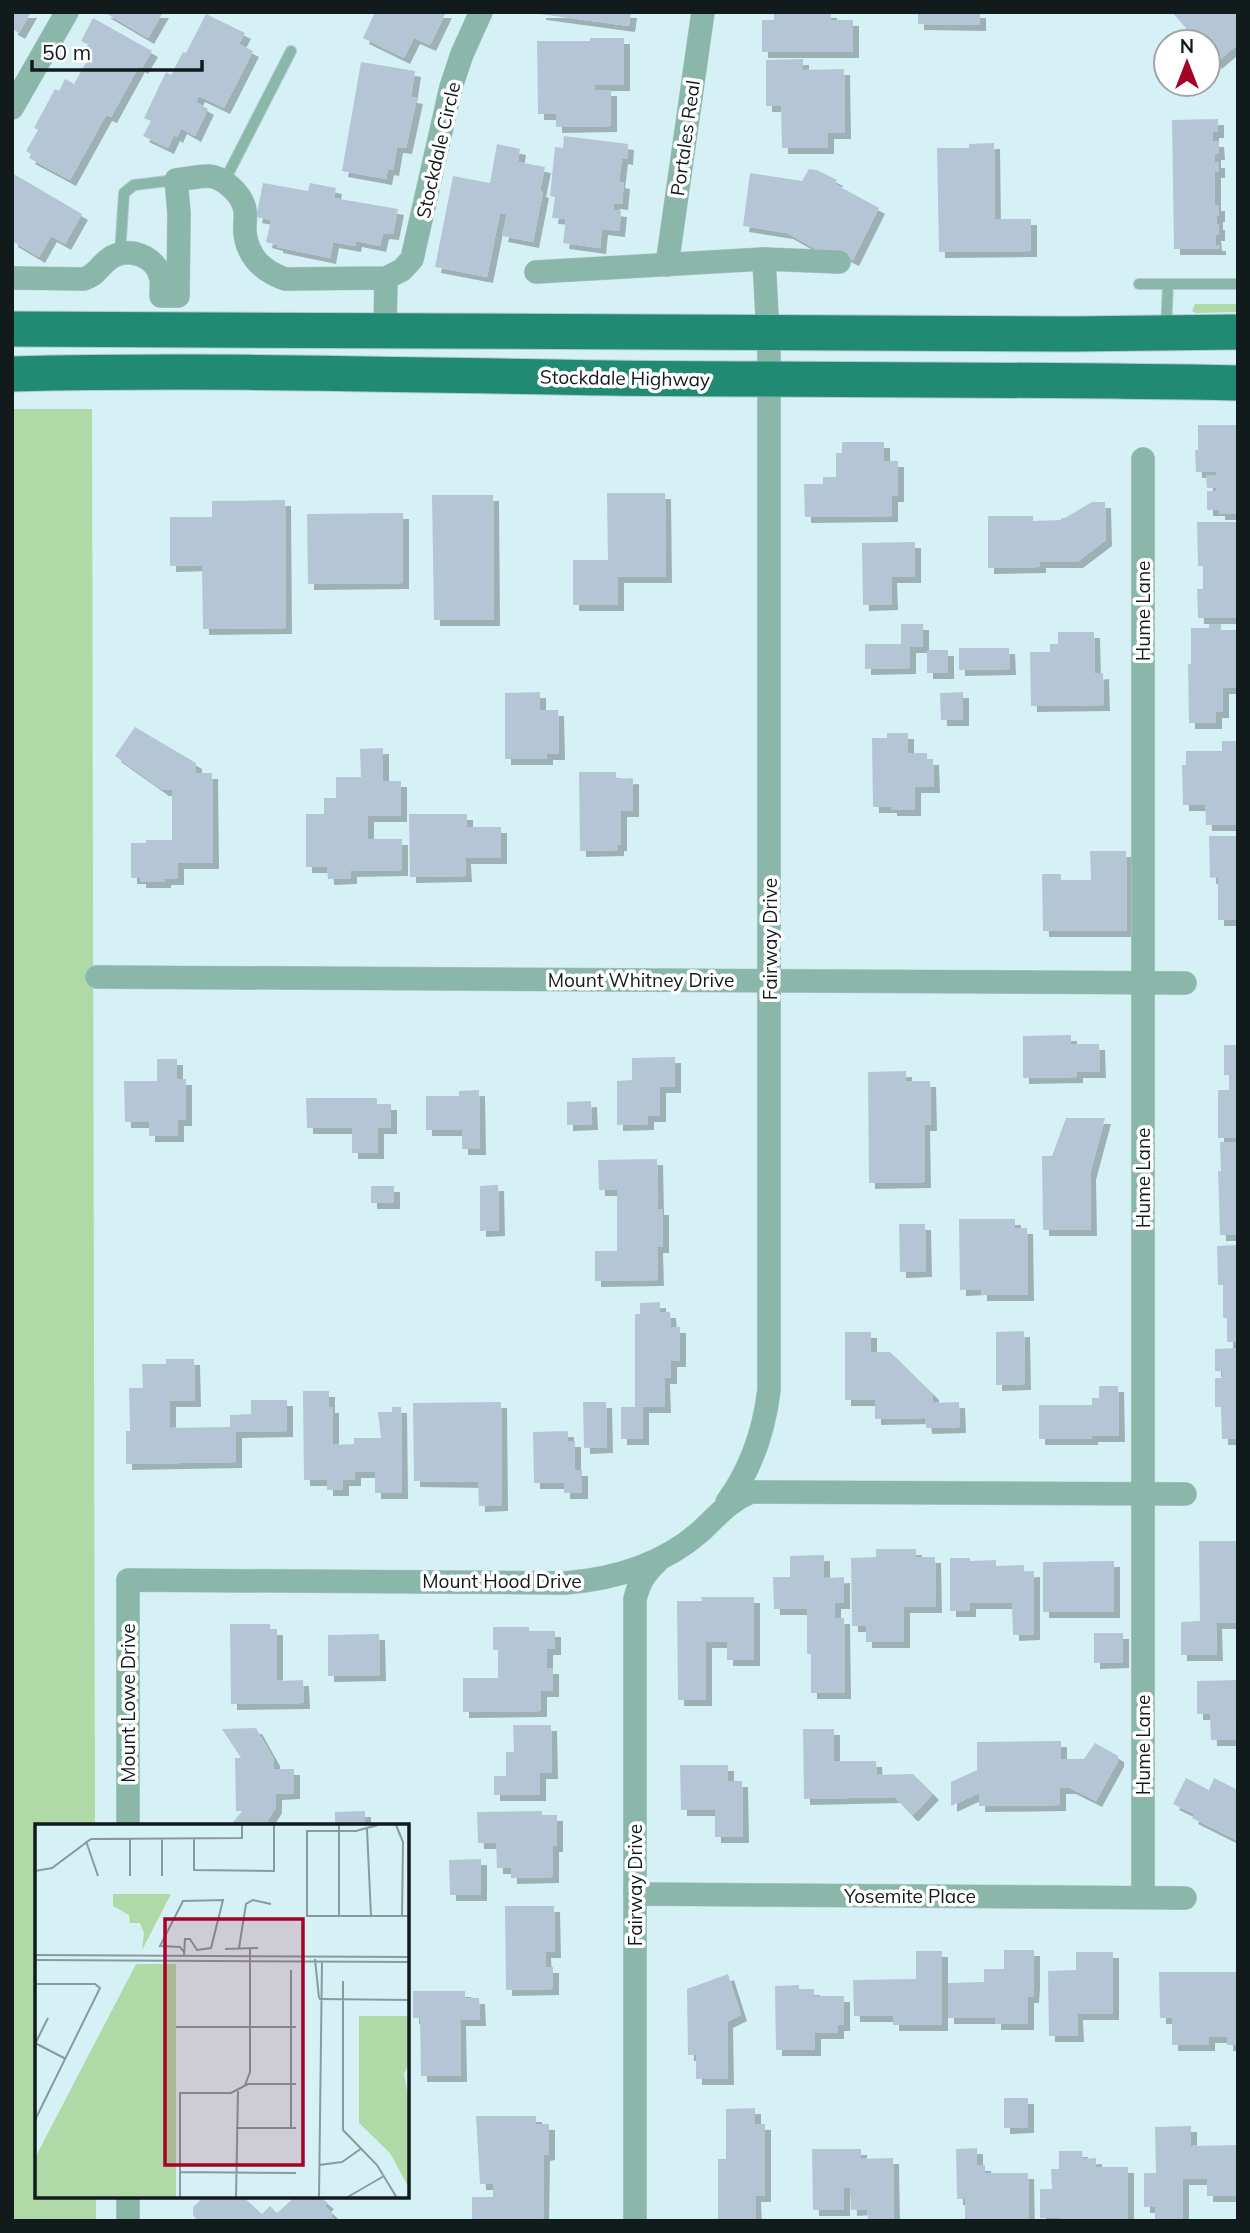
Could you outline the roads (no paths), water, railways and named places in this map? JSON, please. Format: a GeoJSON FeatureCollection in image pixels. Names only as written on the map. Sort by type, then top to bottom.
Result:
{"type":"FeatureCollection","features":[{"type":"Feature","properties":{"kind":"main road","name":"Stockdale Highway"},"geometry":{"type":"LineString","coordinates":[[12,328],[169,313],[769,356],[1238,383]]}},
{"type":"Feature","properties":{"kind":"main road","name":"Stockdale Highway"},"geometry":{"type":"LineString","coordinates":[[12,374],[769,356],[1238,332]]}},
{"type":"Feature","properties":{"kind":"street"},"geometry":{"type":"LineString","coordinates":[[12,108],[67,12]]}},
{"type":"Feature","properties":{"kind":"street","name":"Stockdale Circle"},"geometry":{"type":"LineString","coordinates":[[386,278],[402,270],[412,258],[451,87],[481,12]]}},
{"type":"Feature","properties":{"kind":"street","name":"Portales Real"},"geometry":{"type":"LineString","coordinates":[[667,265],[703,12]]}},
{"type":"Feature","properties":{"kind":"street"},"geometry":{"type":"LineString","coordinates":[[169,313],[178,296],[179,213],[176,180],[210,176],[225,180],[244,205],[245,234],[249,251],[258,264],[270,274],[285,279],[386,278],[385,329]]}},
{"type":"Feature","properties":{"kind":"street"},"geometry":{"type":"LineString","coordinates":[[12,278],[84,279],[94,275],[109,259],[120,253],[132,253],[144,256],[155,265],[161,278],[162,296],[169,313]]}},
{"type":"Feature","properties":{"kind":"street"},"geometry":{"type":"LineString","coordinates":[[536,272],[764,259],[839,262]]}},
{"type":"Feature","properties":{"kind":"street","name":"Fairway Drive"},"geometry":{"type":"LineString","coordinates":[[721,1510],[754,1457],[765,1422],[769,1390],[769,356],[764,259]]}},
{"type":"Feature","properties":{"kind":"street","name":"Hume Lane"},"geometry":{"type":"LineString","coordinates":[[1143,459],[1143,1897]]}},
{"type":"Feature","properties":{"kind":"street","name":"Mount Whitney Drive"},"geometry":{"type":"LineString","coordinates":[[97,977],[1185,983]]}},
{"type":"Feature","properties":{"kind":"street","name":"Mount Hood Drive"},"geometry":{"type":"LineString","coordinates":[[128,1580],[565,1583],[608,1578],[661,1559],[699,1532],[737,1498],[751,1492],[1185,1494]]}},
{"type":"Feature","properties":{"kind":"street","name":"Fairway Drive"},"geometry":{"type":"LineString","coordinates":[[635,2221],[635,1599],[639,1583],[647,1571],[661,1559]]}},
{"type":"Feature","properties":{"kind":"street","name":"Mount Lowe Drive"},"geometry":{"type":"LineString","coordinates":[[128,1580],[128,1824]]}},
{"type":"Feature","properties":{"kind":"street","name":"Yosemite Place"},"geometry":{"type":"LineString","coordinates":[[635,1894],[1185,1898]]}},
{"type":"Feature","properties":{"kind":"street"},"geometry":{"type":"LineString","coordinates":[[128,2198],[128,2221]]}},
{"type":"Feature","properties":{"kind":"lane"},"geometry":{"type":"LineString","coordinates":[[225,180],[290,51]]}},
{"type":"Feature","properties":{"kind":"lane"},"geometry":{"type":"LineString","coordinates":[[120,253],[124,193],[134,185],[176,180]]}},
{"type":"Feature","properties":{"kind":"lane"},"geometry":{"type":"LineString","coordinates":[[1139,284],[1238,284]]}},
{"type":"Feature","properties":{"kind":"lane"},"geometry":{"type":"LineString","coordinates":[[1166,334],[1168,284]]}}]}
